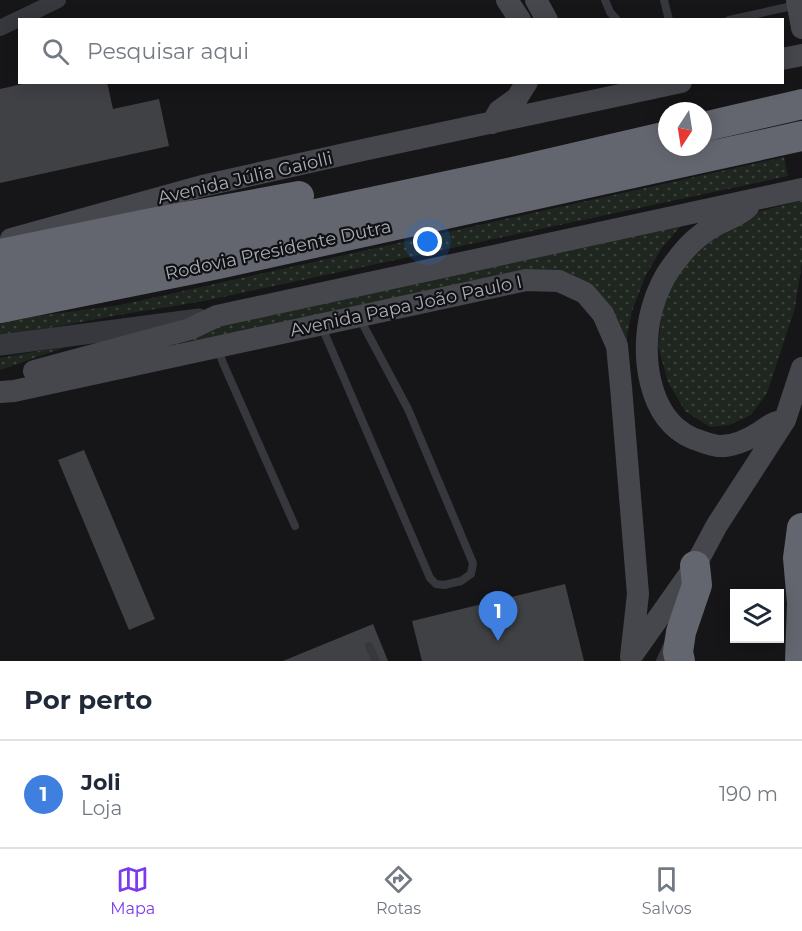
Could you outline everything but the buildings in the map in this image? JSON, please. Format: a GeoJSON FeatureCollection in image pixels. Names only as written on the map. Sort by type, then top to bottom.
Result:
{"type":"FeatureCollection","features":[{"type":"Feature","properties":{"kind":"highway"},"geometry":{"type":"LineString","coordinates":[[712,125],[789,107]]}},
{"type":"Feature","properties":{"kind":"highway","name":"Rodovia Presidente Dutra"},"geometry":{"type":"LineString","coordinates":[[0,281],[658,138]]}},
{"type":"Feature","properties":{"kind":"highway","name":"Rodovia Presidente Dutra"},"geometry":{"type":"LineString","coordinates":[[0,308],[218,264],[794,138]]}},
{"type":"Feature","properties":{"kind":"highway"},"geometry":{"type":"LineString","coordinates":[[0,254],[174,219],[394,180],[439,186]]}},
{"type":"Feature","properties":{"kind":"highway"},"geometry":{"type":"LineString","coordinates":[[800,661],[802,604],[798,558],[802,528]]}},
{"type":"Feature","properties":{"kind":"highway"},"geometry":{"type":"LineString","coordinates":[[680,661],[678,652],[681,632],[697,585],[695,566]]}},
{"type":"Feature","properties":{"kind":"main road"},"geometry":{"type":"LineString","coordinates":[[507,0],[519,18]]}},
{"type":"Feature","properties":{"kind":"main road"},"geometry":{"type":"LineString","coordinates":[[536,0],[546,18]]}},
{"type":"Feature","properties":{"kind":"main road"},"geometry":{"type":"LineString","coordinates":[[797,2],[802,28]]}},
{"type":"Feature","properties":{"kind":"main road"},"geometry":{"type":"LineString","coordinates":[[784,59],[802,55]]}},
{"type":"Feature","properties":{"kind":"main road"},"geometry":{"type":"LineString","coordinates":[[492,123],[499,111],[517,98],[526,84]]}},
{"type":"Feature","properties":{"kind":"main road","name":"Avenida Júlia Gaiolli"},"geometry":{"type":"LineString","coordinates":[[0,242],[202,186],[671,84]]}},
{"type":"Feature","properties":{"kind":"main road"},"geometry":{"type":"LineString","coordinates":[[0,384],[36,370],[190,329],[217,316],[802,189]]}},
{"type":"Feature","properties":{"kind":"main road"},"geometry":{"type":"LineString","coordinates":[[757,198],[742,213],[714,226],[689,246],[675,262],[659,288],[651,310],[647,335],[647,358],[657,404],[670,422],[684,434],[705,444],[719,446],[733,444],[751,438],[770,424],[785,420]]}},
{"type":"Feature","properties":{"kind":"main road","name":"Avenida Papa João Paulo I"},"geometry":{"type":"LineString","coordinates":[[0,392],[526,280],[559,281],[585,293],[603,314],[617,346],[638,594],[630,659]]}},
{"type":"Feature","properties":{"kind":"main road"},"geometry":{"type":"LineString","coordinates":[[630,659],[695,566],[717,525],[785,420],[802,368]]}},
{"type":"Feature","properties":{"kind":"street"},"geometry":{"type":"LineString","coordinates":[[21,18],[58,0]]}},
{"type":"Feature","properties":{"kind":"street"},"geometry":{"type":"LineString","coordinates":[[0,28],[18,19]]}},
{"type":"Feature","properties":{"kind":"street"},"geometry":{"type":"LineString","coordinates":[[0,345],[217,316]]}},
{"type":"Feature","properties":{"kind":"lane"},"geometry":{"type":"LineString","coordinates":[[605,0],[615,18]]}},
{"type":"Feature","properties":{"kind":"lane"},"geometry":{"type":"LineString","coordinates":[[664,0],[668,18]]}},
{"type":"Feature","properties":{"kind":"lane"},"geometry":{"type":"LineString","coordinates":[[737,18],[797,2]]}},
{"type":"Feature","properties":{"kind":"lane"},"geometry":{"type":"LineString","coordinates":[[321,324],[430,578],[436,584],[444,585],[461,581],[471,574],[473,563],[408,409],[359,316]]}},
{"type":"Feature","properties":{"kind":"lane"},"geometry":{"type":"LineString","coordinates":[[217,346],[295,526]]}},
{"type":"Feature","properties":{"kind":"lane"},"geometry":{"type":"LineString","coordinates":[[660,661],[674,631],[695,566]]}},
{"type":"Feature","properties":{"kind":"lane"},"geometry":{"type":"LineString","coordinates":[[369,646],[376,661]]}},
{"type":"Feature","properties":{"kind":"shaded area"},"geometry":{"type":"Polygon","coordinates":[[[784,157],[788,176],[204,301],[0,337],[0,321],[120,305],[784,157]]]}},
{"type":"Feature","properties":{"kind":"shaded area"},"geometry":{"type":"Polygon","coordinates":[[[802,200],[802,263],[795,308],[767,393],[751,415],[729,425],[710,427],[685,411],[668,382],[658,346],[663,302],[678,274],[699,248],[757,212],[802,200]]]}},
{"type":"Feature","properties":{"kind":"shaded area"},"geometry":{"type":"Polygon","coordinates":[[[681,226],[661,249],[645,277],[632,311],[626,342],[563,272],[116,358],[151,340],[681,226]]]}},
{"type":"Feature","properties":{"kind":"shaded area"},"geometry":{"type":"Polygon","coordinates":[[[72,345],[0,370],[0,358],[72,345]]]}},
{"type":"Feature","properties":{"kind":"place","name":"Joli"},"geometry":{"type":"Point","coordinates":[498,641]}}]}
